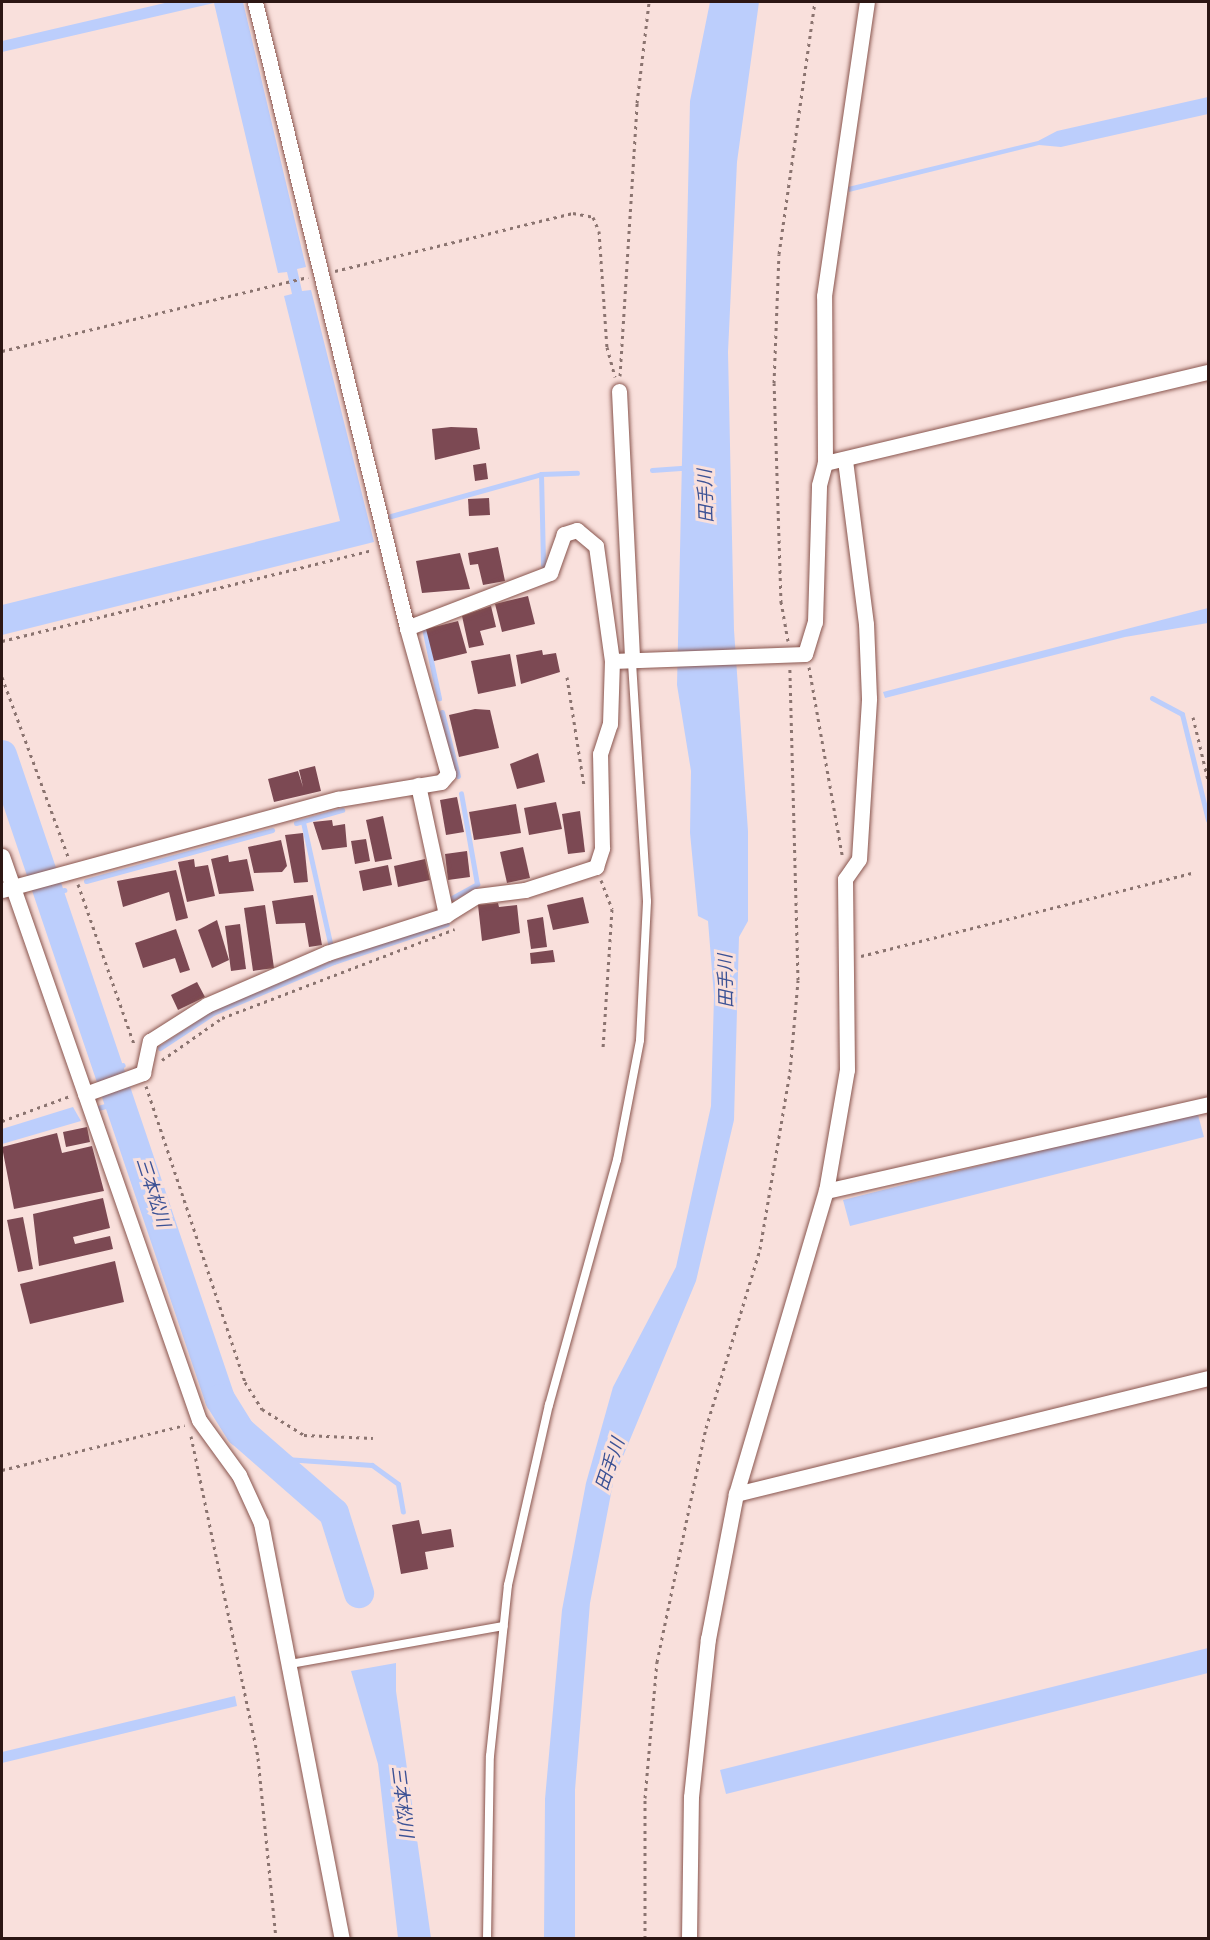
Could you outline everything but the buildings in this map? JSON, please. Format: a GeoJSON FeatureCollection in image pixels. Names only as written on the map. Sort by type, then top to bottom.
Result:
{"type":"FeatureCollection","features":[{"type":"Feature","properties":{"kind":"street"},"geometry":{"type":"LineString","coordinates":[[10,887],[338,799],[441,782],[448,774],[407,628],[255,2]]}},
{"type":"Feature","properties":{"kind":"street"},"geometry":{"type":"LineString","coordinates":[[612,661],[790,654],[815,622],[819,485],[825,464],[824,296],[867,2]]}},
{"type":"Feature","properties":{"kind":"street"},"geometry":{"type":"LineString","coordinates":[[825,464],[1209,372]]}},
{"type":"Feature","properties":{"kind":"street"},"geometry":{"type":"LineString","coordinates":[[619,390],[637,660]]}},
{"type":"Feature","properties":{"kind":"street"},"geometry":{"type":"LineString","coordinates":[[689,1938],[691,1797],[708,1639],[736,1494],[826,1191],[847,1070],[850,958],[846,879],[859,859],[868,698],[866,624],[845,459]]}},
{"type":"Feature","properties":{"kind":"street"},"geometry":{"type":"LineString","coordinates":[[85,1094],[143,1073],[150,1041],[207,1005],[327,953],[446,915],[477,896],[525,890],[596,867],[602,848],[600,754],[610,724],[612,661],[596,546],[577,530],[564,534],[550,573],[407,628]]}},
{"type":"Feature","properties":{"kind":"street"},"geometry":{"type":"LineString","coordinates":[[418,785],[446,915]]}},
{"type":"Feature","properties":{"kind":"street"},"geometry":{"type":"LineString","coordinates":[[2,856],[10,887],[199,1420],[239,1475],[261,1522],[342,1938]]}},
{"type":"Feature","properties":{"kind":"street"},"geometry":{"type":"LineString","coordinates":[[826,1191],[1209,1104]]}},
{"type":"Feature","properties":{"kind":"street"},"geometry":{"type":"LineString","coordinates":[[736,1494],[1209,1378]]}},
{"type":"Feature","properties":{"kind":"lane"},"geometry":{"type":"LineString","coordinates":[[487,1938],[490,1756],[504,1626],[549,1405],[618,1160],[640,1040],[647,901],[637,660]]}},
{"type":"Feature","properties":{"kind":"lane"},"geometry":{"type":"LineString","coordinates":[[290,1664],[504,1626]]}},
{"type":"Feature","properties":{"kind":"path"},"geometry":{"type":"LineString","coordinates":[[619,390],[637,103],[649,2]]}},
{"type":"Feature","properties":{"kind":"path"},"geometry":{"type":"LineString","coordinates":[[645,1938],[645,1798],[657,1662],[706,1428],[762,1237],[790,1072],[798,980],[790,654],[781,603],[774,371],[779,254],[815,2]]}},
{"type":"Feature","properties":{"kind":"path"},"geometry":{"type":"LineString","coordinates":[[320,274],[573,213],[593,218],[599,231],[607,347],[619,390]]}},
{"type":"Feature","properties":{"kind":"path"},"geometry":{"type":"LineString","coordinates":[[2,351],[301,279]]}},
{"type":"Feature","properties":{"kind":"path"},"geometry":{"type":"LineString","coordinates":[[2,641],[387,547]]}},
{"type":"Feature","properties":{"kind":"path"},"geometry":{"type":"LineString","coordinates":[[790,654],[815,686],[846,879]]}},
{"type":"Feature","properties":{"kind":"path"},"geometry":{"type":"LineString","coordinates":[[1193,717],[1209,780]]}},
{"type":"Feature","properties":{"kind":"path"},"geometry":{"type":"LineString","coordinates":[[850,958],[1195,872]]}},
{"type":"Feature","properties":{"kind":"path"},"geometry":{"type":"LineString","coordinates":[[373,1438],[304,1435],[256,1400],[245,1382],[160,1141],[143,1073],[222,1018],[342,968],[451,933],[458,926],[446,915]]}},
{"type":"Feature","properties":{"kind":"path"},"geometry":{"type":"LineString","coordinates":[[2,1121],[85,1094]]}},
{"type":"Feature","properties":{"kind":"path"},"geometry":{"type":"LineString","coordinates":[[2,1470],[190,1424],[258,1758],[276,1938]]}},
{"type":"Feature","properties":{"kind":"water"},"geometry":{"type":"Polygon","coordinates":[[[169,2],[243,2],[306,267],[297,269],[302,291],[311,290],[374,542],[2,635],[2,605],[340,521],[284,296],[292,294],[287,272],[278,273],[214,3],[2,52],[2,41],[169,2]]]}},
{"type":"Feature","properties":{"kind":"water","name":"田手川"},"geometry":{"type":"Polygon","coordinates":[[[710,2],[759,2],[737,162],[728,352],[734,630],[748,831],[748,921],[739,937],[734,1120],[696,1281],[614,1478],[590,1603],[575,1790],[575,1938],[544,1938],[545,1799],[562,1610],[586,1483],[613,1387],[676,1267],[711,1106],[714,996],[708,921],[698,916],[690,833],[691,771],[677,685],[690,101],[710,2]]]}},
{"type":"Feature","properties":{"kind":"water"},"geometry":{"type":"Polygon","coordinates":[[[1208,97],[1208,114],[1061,147],[1039,145],[849,192],[848,187],[1038,141],[1057,131],[1208,97]]]}},
{"type":"Feature","properties":{"kind":"water"},"geometry":{"type":"Polygon","coordinates":[[[1208,608],[1208,623],[1125,637],[885,698],[883,692],[1208,608]]]}},
{"type":"Feature","properties":{"kind":"water"},"geometry":{"type":"Polygon","coordinates":[[[73,1107],[81,1121],[2,1144],[2,1129],[73,1107]]]}},
{"type":"Feature","properties":{"kind":"water"},"geometry":{"type":"Polygon","coordinates":[[[1197,1111],[1204,1137],[850,1226],[843,1200],[1197,1111]]]}},
{"type":"Feature","properties":{"kind":"water"},"geometry":{"type":"Polygon","coordinates":[[[1208,1648],[1208,1673],[726,1794],[720,1770],[1208,1648]]]}},
{"type":"Feature","properties":{"kind":"water"},"geometry":{"type":"Polygon","coordinates":[[[396,1663],[396,1691],[431,1938],[398,1938],[378,1764],[351,1671],[396,1663]]]}},
{"type":"Feature","properties":{"kind":"water"},"geometry":{"type":"Polygon","coordinates":[[[235,1696],[237,1706],[2,1763],[2,1752],[235,1696]]]}},
{"type":"Feature","properties":{"kind":"waterway"},"geometry":{"type":"LineString","coordinates":[[652,470],[684,468]]}},
{"type":"Feature","properties":{"kind":"waterway"},"geometry":{"type":"LineString","coordinates":[[391,516],[541,474],[577,473]]}},
{"type":"Feature","properties":{"kind":"waterway"},"geometry":{"type":"LineString","coordinates":[[541,474],[543,565]]}},
{"type":"Feature","properties":{"kind":"waterway"},"geometry":{"type":"LineString","coordinates":[[424,628],[439,698]]}},
{"type":"Feature","properties":{"kind":"waterway"},"geometry":{"type":"LineString","coordinates":[[1152,698],[1182,714],[1208,820]]}},
{"type":"Feature","properties":{"kind":"waterway"},"geometry":{"type":"LineString","coordinates":[[442,712],[458,776]]}},
{"type":"Feature","properties":{"kind":"waterway","name":"三本松川"},"geometry":{"type":"LineString","coordinates":[[2,755],[220,1399],[241,1432],[334,1513],[359,1593]]}},
{"type":"Feature","properties":{"kind":"waterway"},"geometry":{"type":"LineString","coordinates":[[452,898],[477,884],[461,793]]}},
{"type":"Feature","properties":{"kind":"waterway"},"geometry":{"type":"LineString","coordinates":[[296,823],[342,810]]}},
{"type":"Feature","properties":{"kind":"waterway"},"geometry":{"type":"LineString","coordinates":[[303,822],[330,943]]}},
{"type":"Feature","properties":{"kind":"waterway"},"geometry":{"type":"LineString","coordinates":[[86,881],[272,830]]}},
{"type":"Feature","properties":{"kind":"waterway"},"geometry":{"type":"LineString","coordinates":[[52,894],[64,890]]}},
{"type":"Feature","properties":{"kind":"waterway"},"geometry":{"type":"LineString","coordinates":[[160,1048],[213,1013],[334,962],[447,924]]}},
{"type":"Feature","properties":{"kind":"waterway"},"geometry":{"type":"LineString","coordinates":[[111,1071],[123,1065]]}},
{"type":"Feature","properties":{"kind":"waterway"},"geometry":{"type":"LineString","coordinates":[[98,1108],[121,1102]]}},
{"type":"Feature","properties":{"kind":"waterway"},"geometry":{"type":"LineString","coordinates":[[271,1458],[372,1465],[398,1484],[403,1512]]}}]}
